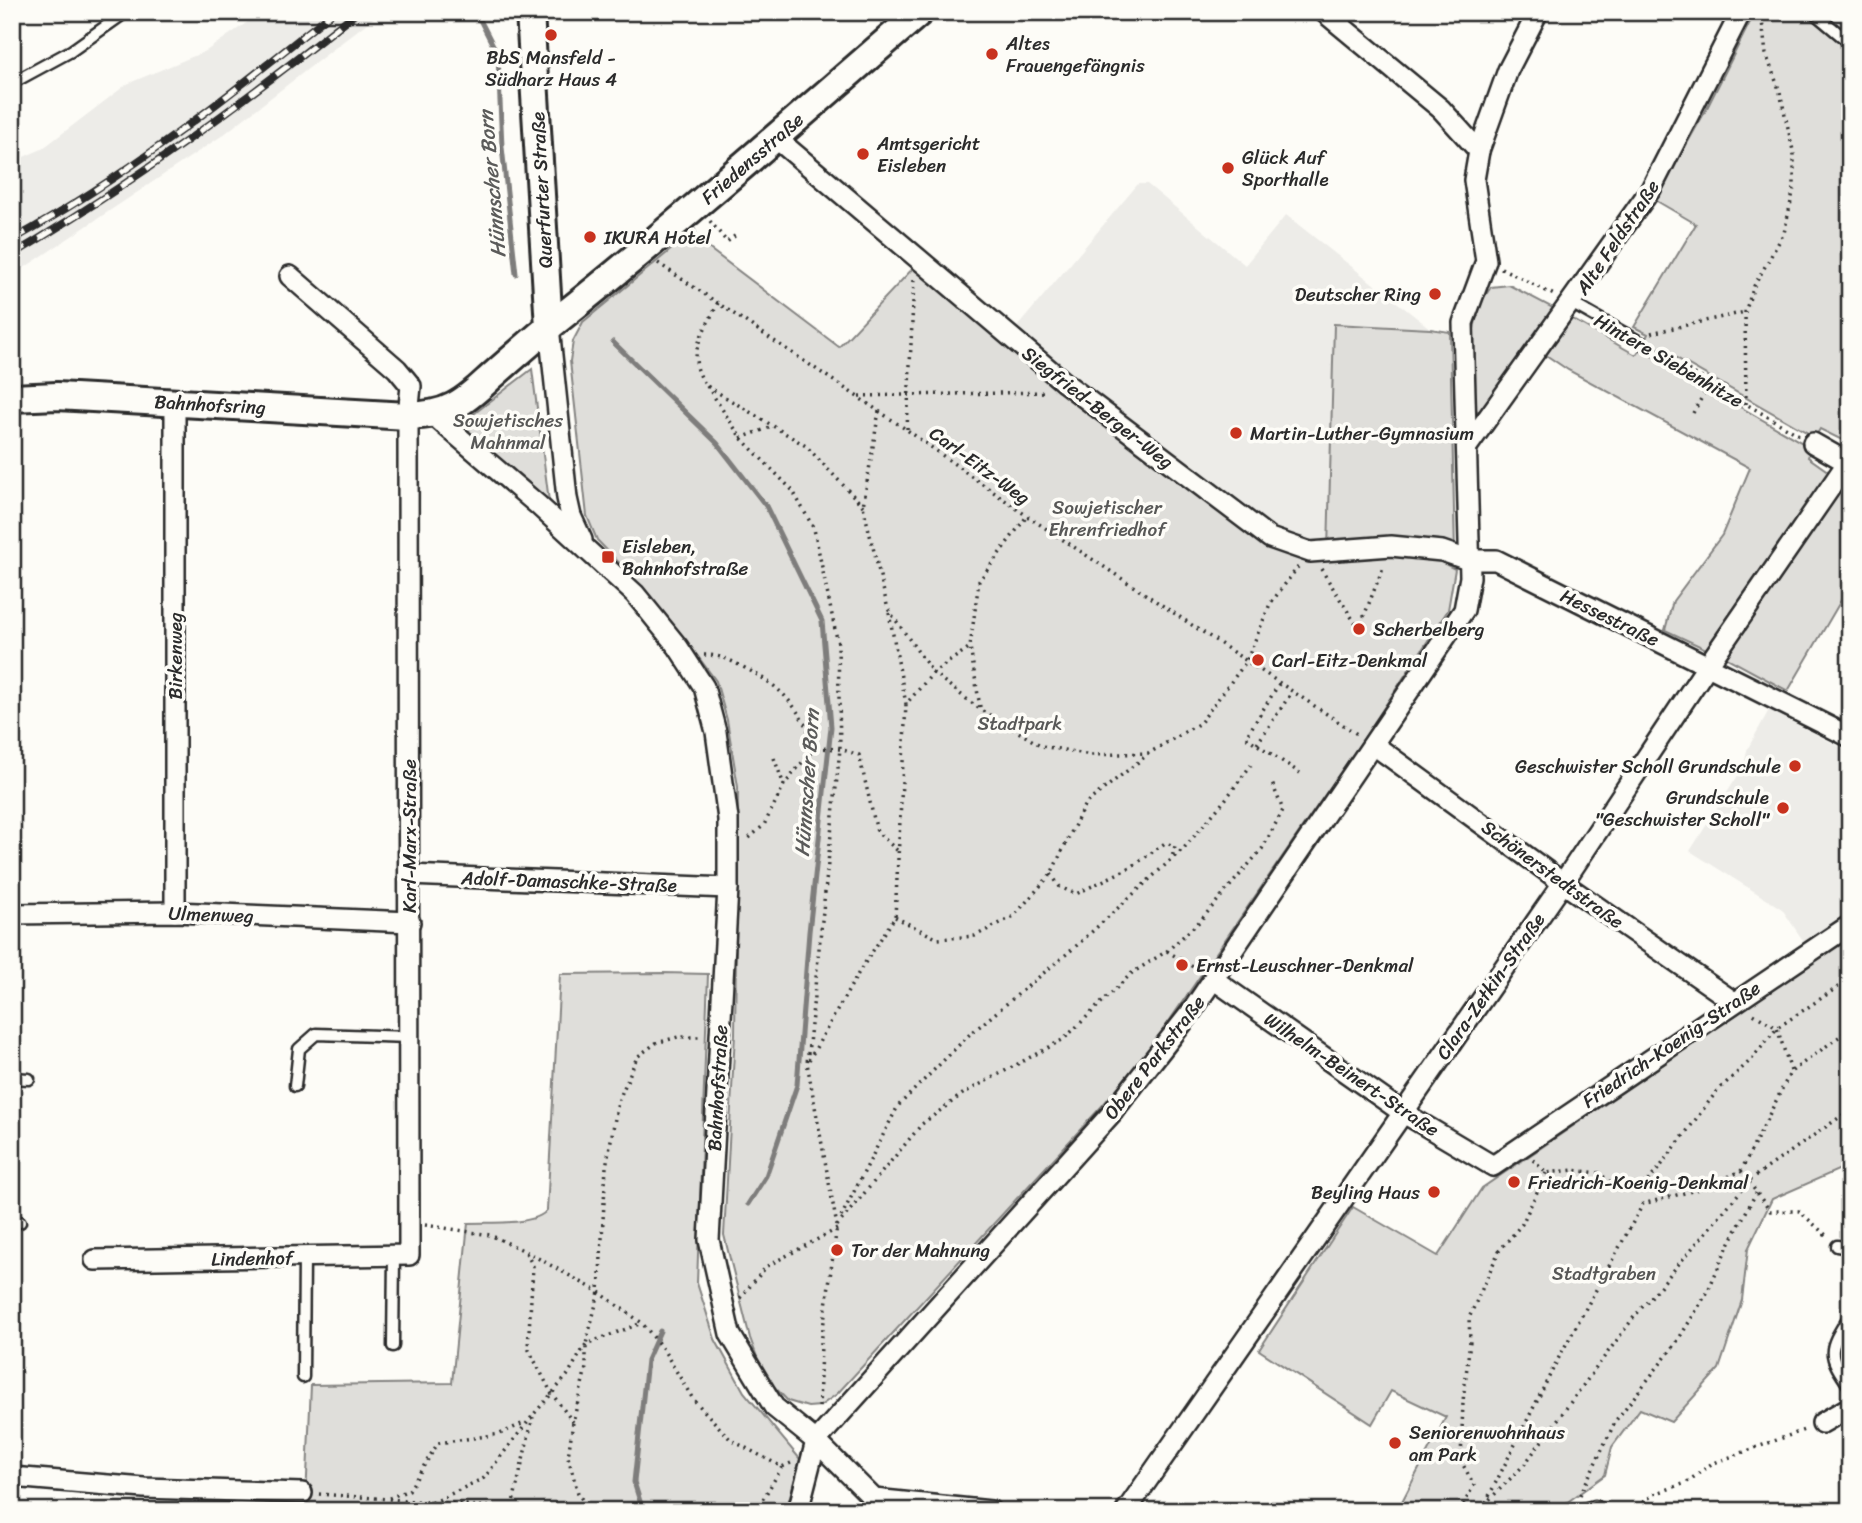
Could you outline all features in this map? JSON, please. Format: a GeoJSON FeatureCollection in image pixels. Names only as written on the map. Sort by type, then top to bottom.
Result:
{"type":"FeatureCollection","features":[{"type":"Feature","properties":{"kind":"main road","name":"Querfurter Straße"},"geometry":{"type":"LineString","coordinates":[[530,12],[549,327]]}},
{"type":"Feature","properties":{"kind":"main road","name":"Friedensstraße"},"geometry":{"type":"LineString","coordinates":[[549,327],[698,206],[914,14]]}},
{"type":"Feature","properties":{"kind":"main road","name":"Bahnhofsring"},"geometry":{"type":"LineString","coordinates":[[12,398],[57,396],[408,416],[438,414],[457,405],[475,391],[549,327]]}},
{"type":"Feature","properties":{"kind":"street"},"geometry":{"type":"LineString","coordinates":[[1324,12],[1441,109],[1479,151]]}},
{"type":"Feature","properties":{"kind":"street"},"geometry":{"type":"LineString","coordinates":[[1468,559],[1463,323],[1486,261],[1474,180],[1479,151],[1508,70],[1538,12]]}},
{"type":"Feature","properties":{"kind":"street","name":"Alte Feldstraße"},"geometry":{"type":"LineString","coordinates":[[1467,447],[1651,189],[1741,12]]}},
{"type":"Feature","properties":{"kind":"street","name":"Siegfried-Berger-Weg"},"geometry":{"type":"LineString","coordinates":[[776,139],[1077,392],[1270,538],[1310,552],[1391,546],[1442,551],[1468,559]]}},
{"type":"Feature","properties":{"kind":"street"},"geometry":{"type":"LineString","coordinates":[[290,276],[397,369],[411,386],[408,416]]}},
{"type":"Feature","properties":{"kind":"street","name":"Bahnhofstraße"},"geometry":{"type":"LineString","coordinates":[[549,327],[567,498],[571,516],[585,547]]}},
{"type":"Feature","properties":{"kind":"street","name":"Birkenweg"},"geometry":{"type":"LineString","coordinates":[[175,401],[175,912]]}},
{"type":"Feature","properties":{"kind":"street","name":"Bahnhofstraße"},"geometry":{"type":"LineString","coordinates":[[438,414],[440,421],[491,463],[635,594],[678,647],[704,687],[716,732],[728,818],[730,855],[709,1240],[730,1334],[774,1407],[816,1441],[877,1505],[991,1511]]}},
{"type":"Feature","properties":{"kind":"street","name":"Karl-Marx-Straße"},"geometry":{"type":"LineString","coordinates":[[402,1256],[409,1223],[408,416]]}},
{"type":"Feature","properties":{"kind":"street"},"geometry":{"type":"LineString","coordinates":[[1813,443],[1849,461]]}},
{"type":"Feature","properties":{"kind":"street","name":"Clara-Zetkin-Straße"},"geometry":{"type":"LineString","coordinates":[[1126,1511],[1563,883],[1849,461]]}},
{"type":"Feature","properties":{"kind":"street","name":"Hessestraße"},"geometry":{"type":"LineString","coordinates":[[1468,559],[1496,560],[1850,737]]}},
{"type":"Feature","properties":{"kind":"street","name":"Obere Parkstraße"},"geometry":{"type":"LineString","coordinates":[[816,1441],[1111,1114],[1213,979],[1464,610],[1470,577],[1468,559]]}},
{"type":"Feature","properties":{"kind":"street","name":"Schönerstedtstraße"},"geometry":{"type":"LineString","coordinates":[[1374,745],[1563,883],[1734,1002]]}},
{"type":"Feature","properties":{"kind":"street","name":"Adolf-Damaschke-Straße"},"geometry":{"type":"LineString","coordinates":[[409,875],[728,888]]}},
{"type":"Feature","properties":{"kind":"street","name":"Ulmenweg"},"geometry":{"type":"LineString","coordinates":[[12,914],[175,912],[410,922]]}},
{"type":"Feature","properties":{"kind":"street","name":"Friedrich-Koenig-Straße"},"geometry":{"type":"LineString","coordinates":[[1493,1166],[1850,925]]}},
{"type":"Feature","properties":{"kind":"street","name":"Wilhelm-Beinert-Straße"},"geometry":{"type":"LineString","coordinates":[[1213,979],[1402,1112],[1493,1166]]}},
{"type":"Feature","properties":{"kind":"street","name":"Lindenhof"},"geometry":{"type":"LineString","coordinates":[[95,1260],[402,1256]]}},
{"type":"Feature","properties":{"kind":"street"},"geometry":{"type":"LineString","coordinates":[[1822,1423],[1850,1407]]}},
{"type":"Feature","properties":{"kind":"street"},"geometry":{"type":"LineString","coordinates":[[797,1511],[816,1441]]}},
{"type":"Feature","properties":{"kind":"street"},"geometry":{"type":"LineString","coordinates":[[12,1476],[144,1488],[302,1493]]}},
{"type":"Feature","properties":{"kind":"lane"},"geometry":{"type":"LineString","coordinates":[[12,83],[71,51],[126,12]]}},
{"type":"Feature","properties":{"kind":"lane"},"geometry":{"type":"LineString","coordinates":[[1813,12],[1850,43]]}},
{"type":"Feature","properties":{"kind":"lane","name":"Hintere Siebenhitze"},"geometry":{"type":"LineString","coordinates":[[1572,303],[1638,341]]}},
{"type":"Feature","properties":{"kind":"lane"},"geometry":{"type":"LineString","coordinates":[[295,1086],[299,1049],[316,1034],[410,1037]]}},
{"type":"Feature","properties":{"kind":"lane"},"geometry":{"type":"LineString","coordinates":[[12,1078],[29,1079]]}},
{"type":"Feature","properties":{"kind":"lane"},"geometry":{"type":"LineString","coordinates":[[1838,1246],[1850,1248]]}},
{"type":"Feature","properties":{"kind":"lane"},"geometry":{"type":"LineString","coordinates":[[393,1346],[402,1256]]}},
{"type":"Feature","properties":{"kind":"lane"},"geometry":{"type":"LineString","coordinates":[[303,1377],[304,1257]]}},
{"type":"Feature","properties":{"kind":"lane"},"geometry":{"type":"LineString","coordinates":[[1850,1315],[1835,1340],[1832,1354],[1836,1367],[1850,1387]]}},
{"type":"Feature","properties":{"kind":"lane"},"geometry":{"type":"LineString","coordinates":[[1576,1508],[1594,1506],[1607,1511]]}},
{"type":"Feature","properties":{"kind":"path"},"geometry":{"type":"LineString","coordinates":[[1746,404],[1745,312],[1754,286],[1784,233],[1794,188],[1794,155],[1780,92],[1766,54],[1761,12]]}},
{"type":"Feature","properties":{"kind":"path"},"geometry":{"type":"LineString","coordinates":[[698,206],[727,242],[737,233]]}},
{"type":"Feature","properties":{"kind":"path","name":"Carl-Eitz-Weg"},"geometry":{"type":"LineString","coordinates":[[640,254],[718,303],[907,430],[1027,516],[1374,745]]}},
{"type":"Feature","properties":{"kind":"path"},"geometry":{"type":"LineString","coordinates":[[907,430],[914,257]]}},
{"type":"Feature","properties":{"kind":"path","name":"Hintere Siebenhitze"},"geometry":{"type":"LineString","coordinates":[[1486,261],[1572,303]]}},
{"type":"Feature","properties":{"kind":"path"},"geometry":{"type":"LineString","coordinates":[[718,303],[695,353],[697,374],[741,438],[793,491],[814,529],[838,644],[840,749],[807,1062],[837,1227],[821,1343],[818,1419]]}},
{"type":"Feature","properties":{"kind":"path"},"geometry":{"type":"LineString","coordinates":[[1638,341],[1683,324],[1745,312]]}},
{"type":"Feature","properties":{"kind":"path","name":"Hintere Siebenhitze"},"geometry":{"type":"LineString","coordinates":[[1638,341],[1813,443]]}},
{"type":"Feature","properties":{"kind":"path"},"geometry":{"type":"LineString","coordinates":[[1693,413],[1710,383]]}},
{"type":"Feature","properties":{"kind":"path"},"geometry":{"type":"LineString","coordinates":[[707,386],[806,446],[863,506]]}},
{"type":"Feature","properties":{"kind":"path"},"geometry":{"type":"LineString","coordinates":[[857,396],[1077,392]]}},
{"type":"Feature","properties":{"kind":"path"},"geometry":{"type":"LineString","coordinates":[[807,1062],[859,972],[895,917],[906,704],[888,609],[863,506],[879,411]]}},
{"type":"Feature","properties":{"kind":"path"},"geometry":{"type":"LineString","coordinates":[[741,438],[771,426]]}},
{"type":"Feature","properties":{"kind":"path"},"geometry":{"type":"LineString","coordinates":[[981,709],[970,647],[979,581],[1027,516]]}},
{"type":"Feature","properties":{"kind":"path"},"geometry":{"type":"LineString","coordinates":[[895,917],[938,939],[975,936],[1014,916],[1051,874],[1085,804],[1149,753],[1200,723],[1246,662],[1270,604],[1310,552],[1359,629],[1375,594],[1391,546]]}},
{"type":"Feature","properties":{"kind":"path"},"geometry":{"type":"LineString","coordinates":[[888,609],[933,673],[981,709],[1042,746],[1091,755],[1149,753]]}},
{"type":"Feature","properties":{"kind":"path"},"geometry":{"type":"LineString","coordinates":[[906,704],[933,673],[970,647]]}},
{"type":"Feature","properties":{"kind":"path"},"geometry":{"type":"LineString","coordinates":[[697,656],[720,655],[772,682],[799,712],[817,748]]}},
{"type":"Feature","properties":{"kind":"path"},"geometry":{"type":"LineString","coordinates":[[1279,684],[1247,737],[1300,773]]}},
{"type":"Feature","properties":{"kind":"path"},"geometry":{"type":"LineString","coordinates":[[1257,744],[1292,692]]}},
{"type":"Feature","properties":{"kind":"path"},"geometry":{"type":"LineString","coordinates":[[808,755],[814,741]]}},
{"type":"Feature","properties":{"kind":"path"},"geometry":{"type":"LineString","coordinates":[[730,855],[764,825],[784,785],[817,748],[840,749],[859,755],[877,832],[900,853]]}},
{"type":"Feature","properties":{"kind":"path"},"geometry":{"type":"LineString","coordinates":[[774,758],[784,785]]}},
{"type":"Feature","properties":{"kind":"path"},"geometry":{"type":"LineString","coordinates":[[837,1227],[898,1106],[970,1035],[1075,947],[1172,858],[1225,800],[1251,765]]}},
{"type":"Feature","properties":{"kind":"path"},"geometry":{"type":"LineString","coordinates":[[726,1315],[767,1266],[837,1227],[922,1124],[964,1093],[1064,1039],[1132,973],[1167,951],[1200,921],[1262,849],[1283,810],[1272,783]]}},
{"type":"Feature","properties":{"kind":"path"},"geometry":{"type":"LineString","coordinates":[[1051,874],[1060,887],[1076,894],[1133,866],[1165,844],[1175,846],[1172,858]]}},
{"type":"Feature","properties":{"kind":"path"},"geometry":{"type":"LineString","coordinates":[[1167,951],[1213,979]]}},
{"type":"Feature","properties":{"kind":"path"},"geometry":{"type":"LineString","coordinates":[[1639,1192],[1717,1091],[1751,1060],[1777,1028],[1850,979]]}},
{"type":"Feature","properties":{"kind":"path"},"geometry":{"type":"LineString","coordinates":[[1734,1002],[1777,1028],[1791,1071]]}},
{"type":"Feature","properties":{"kind":"path"},"geometry":{"type":"LineString","coordinates":[[1488,1511],[1485,1504],[1563,1349],[1643,1204],[1703,1188],[1741,1171],[1791,1071],[1850,1029]]}},
{"type":"Feature","properties":{"kind":"path"},"geometry":{"type":"LineString","coordinates":[[589,1511],[578,1493],[568,1457],[586,1368],[586,1344],[599,1292],[606,1167],[618,1102],[636,1057],[656,1043],[678,1037],[705,1037]]}},
{"type":"Feature","properties":{"kind":"path"},"geometry":{"type":"LineString","coordinates":[[1475,1511],[1524,1465],[1634,1317],[1750,1180],[1850,1110]]}},
{"type":"Feature","properties":{"kind":"path"},"geometry":{"type":"LineString","coordinates":[[1532,1159],[1546,1173]]}},
{"type":"Feature","properties":{"kind":"path"},"geometry":{"type":"LineString","coordinates":[[1546,1173],[1573,1170],[1599,1172],[1614,1185],[1639,1192]]}},
{"type":"Feature","properties":{"kind":"path"},"geometry":{"type":"LineString","coordinates":[[1741,1171],[1770,1211],[1799,1211],[1838,1246]]}},
{"type":"Feature","properties":{"kind":"path"},"geometry":{"type":"LineString","coordinates":[[1460,1511],[1474,1485],[1461,1461],[1463,1401],[1470,1341],[1469,1318],[1499,1251],[1522,1224],[1546,1173]]}},
{"type":"Feature","properties":{"kind":"path"},"geometry":{"type":"LineString","coordinates":[[1639,1192],[1643,1204]]}},
{"type":"Feature","properties":{"kind":"path"},"geometry":{"type":"LineString","coordinates":[[1576,1508],[1616,1420],[1675,1345],[1707,1293],[1756,1193]]}},
{"type":"Feature","properties":{"kind":"path"},"geometry":{"type":"LineString","coordinates":[[409,1223],[490,1235],[599,1292],[642,1323],[663,1349],[693,1399],[731,1440],[782,1467]]}},
{"type":"Feature","properties":{"kind":"path"},"geometry":{"type":"LineString","coordinates":[[525,1251],[533,1266],[528,1348],[552,1394],[573,1422]]}},
{"type":"Feature","properties":{"kind":"path"},"geometry":{"type":"LineString","coordinates":[[432,1503],[484,1478],[568,1376],[586,1344],[642,1323]]}},
{"type":"Feature","properties":{"kind":"path"},"geometry":{"type":"LineString","coordinates":[[512,1507],[534,1414]]}},
{"type":"Feature","properties":{"kind":"path"},"geometry":{"type":"LineString","coordinates":[[388,1499],[409,1490],[438,1443],[500,1434],[528,1422]]}},
{"type":"Feature","properties":{"kind":"path"},"geometry":{"type":"LineString","coordinates":[[1632,1511],[1653,1495],[1686,1483],[1711,1464],[1822,1423]]}},
{"type":"Feature","properties":{"kind":"path"},"geometry":{"type":"LineString","coordinates":[[756,1511],[782,1467],[800,1459],[816,1441]]}},
{"type":"Feature","properties":{"kind":"path"},"geometry":{"type":"LineString","coordinates":[[302,1493],[551,1511]]}},
{"type":"Feature","properties":{"kind":"shaded area"},"geometry":{"type":"Polygon","coordinates":[[[262,12],[381,12],[223,135],[12,276],[12,162],[42,149],[127,84],[206,51],[262,12]]]}},
{"type":"Feature","properties":{"kind":"shaded area","name":"Martin-Luther-Gymnasium"},"geometry":{"type":"Polygon","coordinates":[[[1138,184],[1147,184],[1245,265],[1286,215],[1431,329],[1334,324],[1328,551],[1279,538],[1012,333],[1138,184]]]}},
{"type":"Feature","properties":{"kind":"shaded area","name":"Grundschule \"Geschwister Scholl\""},"geometry":{"type":"Polygon","coordinates":[[[1769,710],[1850,752],[1850,910],[1804,942],[1782,909],[1690,851],[1744,766],[1747,750],[1769,710]]]}},
{"type":"Feature","properties":{"kind":"green space"},"geometry":{"type":"Polygon","coordinates":[[[1755,12],[1801,12],[1833,34],[1850,50],[1850,444],[1820,429],[1815,437],[1645,340],[1648,334],[1634,327],[1696,224],[1655,200],[1706,110],[1755,12]]]}},
{"type":"Feature","properties":{"kind":"green space","name":"Stadtpark"},"geometry":{"type":"Polygon","coordinates":[[[695,230],[699,241],[839,347],[916,265],[1184,486],[1268,540],[1437,560],[1455,569],[1448,610],[1364,738],[1150,1049],[1102,1106],[837,1394],[820,1406],[808,1407],[788,1401],[764,1376],[750,1338],[724,1235],[735,1034],[738,787],[727,720],[716,681],[688,643],[597,540],[587,516],[570,361],[573,341],[583,322],[695,230]]]}},
{"type":"Feature","properties":{"kind":"green space"},"geometry":{"type":"Polygon","coordinates":[[[1509,285],[1557,310],[1485,413],[1471,409],[1471,344],[1479,305],[1491,287],[1509,285]]]}},
{"type":"Feature","properties":{"kind":"green space"},"geometry":{"type":"Polygon","coordinates":[[[1572,319],[1636,355],[1640,349],[1811,448],[1808,457],[1829,472],[1706,649],[1665,630],[1673,601],[1722,535],[1750,468],[1568,370],[1546,355],[1572,319]]]}},
{"type":"Feature","properties":{"kind":"green space"},"geometry":{"type":"Polygon","coordinates":[[[1334,324],[1450,332],[1455,555],[1328,551],[1334,324]]]}},
{"type":"Feature","properties":{"kind":"green space","name":"Sowjetisches Mahnmal"},"geometry":{"type":"Polygon","coordinates":[[[532,369],[550,509],[468,439],[471,416],[532,369]]]}},
{"type":"Feature","properties":{"kind":"green space"},"geometry":{"type":"Polygon","coordinates":[[[1846,478],[1850,480],[1850,585],[1788,691],[1725,657],[1846,478]]]}},
{"type":"Feature","properties":{"kind":"green space","name":"Stadtgraben"},"geometry":{"type":"Polygon","coordinates":[[[1850,937],[1850,1167],[1772,1199],[1748,1249],[1742,1300],[1719,1369],[1671,1422],[1640,1409],[1612,1447],[1605,1475],[1555,1511],[1397,1511],[1446,1417],[1391,1391],[1372,1424],[1259,1350],[1353,1207],[1438,1256],[1482,1188],[1850,937]]]}},
{"type":"Feature","properties":{"kind":"green space"},"geometry":{"type":"Polygon","coordinates":[[[560,974],[708,974],[697,1283],[715,1339],[744,1392],[800,1459],[786,1511],[182,1511],[180,1505],[184,1495],[306,1499],[311,1385],[452,1383],[468,1223],[522,1221],[532,1219],[547,1210],[560,974]]]}},
{"type":"Feature","properties":{"kind":"waterway","name":"Hünnscher Born"},"geometry":{"type":"LineString","coordinates":[[476,12],[498,55],[502,147],[516,274]]}},
{"type":"Feature","properties":{"kind":"waterway","name":"Hünnscher Born"},"geometry":{"type":"LineString","coordinates":[[613,342],[717,443],[766,506],[822,621],[831,727],[809,932],[797,1085],[766,1176],[748,1204]]}},
{"type":"Feature","properties":{"kind":"waterway","name":"Hünnscher Born"},"geometry":{"type":"LineString","coordinates":[[643,1511],[634,1482],[647,1360],[660,1331]]}},
{"type":"Feature","properties":{"kind":"railway"},"geometry":{"type":"LineString","coordinates":[[12,240],[137,162],[217,104],[333,12]]}},
{"type":"Feature","properties":{"kind":"railway"},"geometry":{"type":"LineString","coordinates":[[12,255],[189,140],[357,12]]}},
{"type":"Feature","properties":{"kind":"place","name":"BbS Mansfeld - Südharz Haus 4"},"geometry":{"type":"Point","coordinates":[551,35]}},
{"type":"Feature","properties":{"kind":"place","name":"Altes Frauengefängnis"},"geometry":{"type":"Point","coordinates":[992,54]}},
{"type":"Feature","properties":{"kind":"place","name":"Amtsgericht Eisleben"},"geometry":{"type":"Point","coordinates":[863,154]}},
{"type":"Feature","properties":{"kind":"place","name":"Glück Auf Sporthalle"},"geometry":{"type":"Point","coordinates":[1228,168]}},
{"type":"Feature","properties":{"kind":"place","name":"IKURA Hotel"},"geometry":{"type":"Point","coordinates":[590,237]}},
{"type":"Feature","properties":{"kind":"place","name":"Deutscher Ring"},"geometry":{"type":"Point","coordinates":[1435,294]}},
{"type":"Feature","properties":{"kind":"place","name":"Martin-Luther-Gymnasium"},"geometry":{"type":"Point","coordinates":[1236,433]}},
{"type":"Feature","properties":{"kind":"place","name":"Eisleben, Bahnhofstraße"},"geometry":{"type":"Point","coordinates":[608,557]}},
{"type":"Feature","properties":{"kind":"place","name":"Scherbelberg"},"geometry":{"type":"Point","coordinates":[1359,629]}},
{"type":"Feature","properties":{"kind":"place","name":"Carl-Eitz-Denkmal"},"geometry":{"type":"Point","coordinates":[1258,660]}},
{"type":"Feature","properties":{"kind":"place","name":"Geschwister Scholl Grundschule"},"geometry":{"type":"Point","coordinates":[1795,766]}},
{"type":"Feature","properties":{"kind":"place","name":"Grundschule \"Geschwister Scholl\""},"geometry":{"type":"Point","coordinates":[1783,808]}},
{"type":"Feature","properties":{"kind":"place","name":"Ernst-Leuschner-Denkmal"},"geometry":{"type":"Point","coordinates":[1182,965]}},
{"type":"Feature","properties":{"kind":"place","name":"Friedrich-Koenig-Denkmal"},"geometry":{"type":"Point","coordinates":[1514,1182]}},
{"type":"Feature","properties":{"kind":"place","name":"Beyling Haus"},"geometry":{"type":"Point","coordinates":[1434,1192]}},
{"type":"Feature","properties":{"kind":"place","name":"Tor der Mahnung"},"geometry":{"type":"Point","coordinates":[837,1250]}},
{"type":"Feature","properties":{"kind":"place","name":"Seniorenwohnhaus am Park"},"geometry":{"type":"Point","coordinates":[1395,1443]}},
{"type":"Feature","properties":{"kind":"park label","name":"Sowjetischer Ehrenfriedhof"},"geometry":{"type":"Point","coordinates":[1107,518]}}]}
